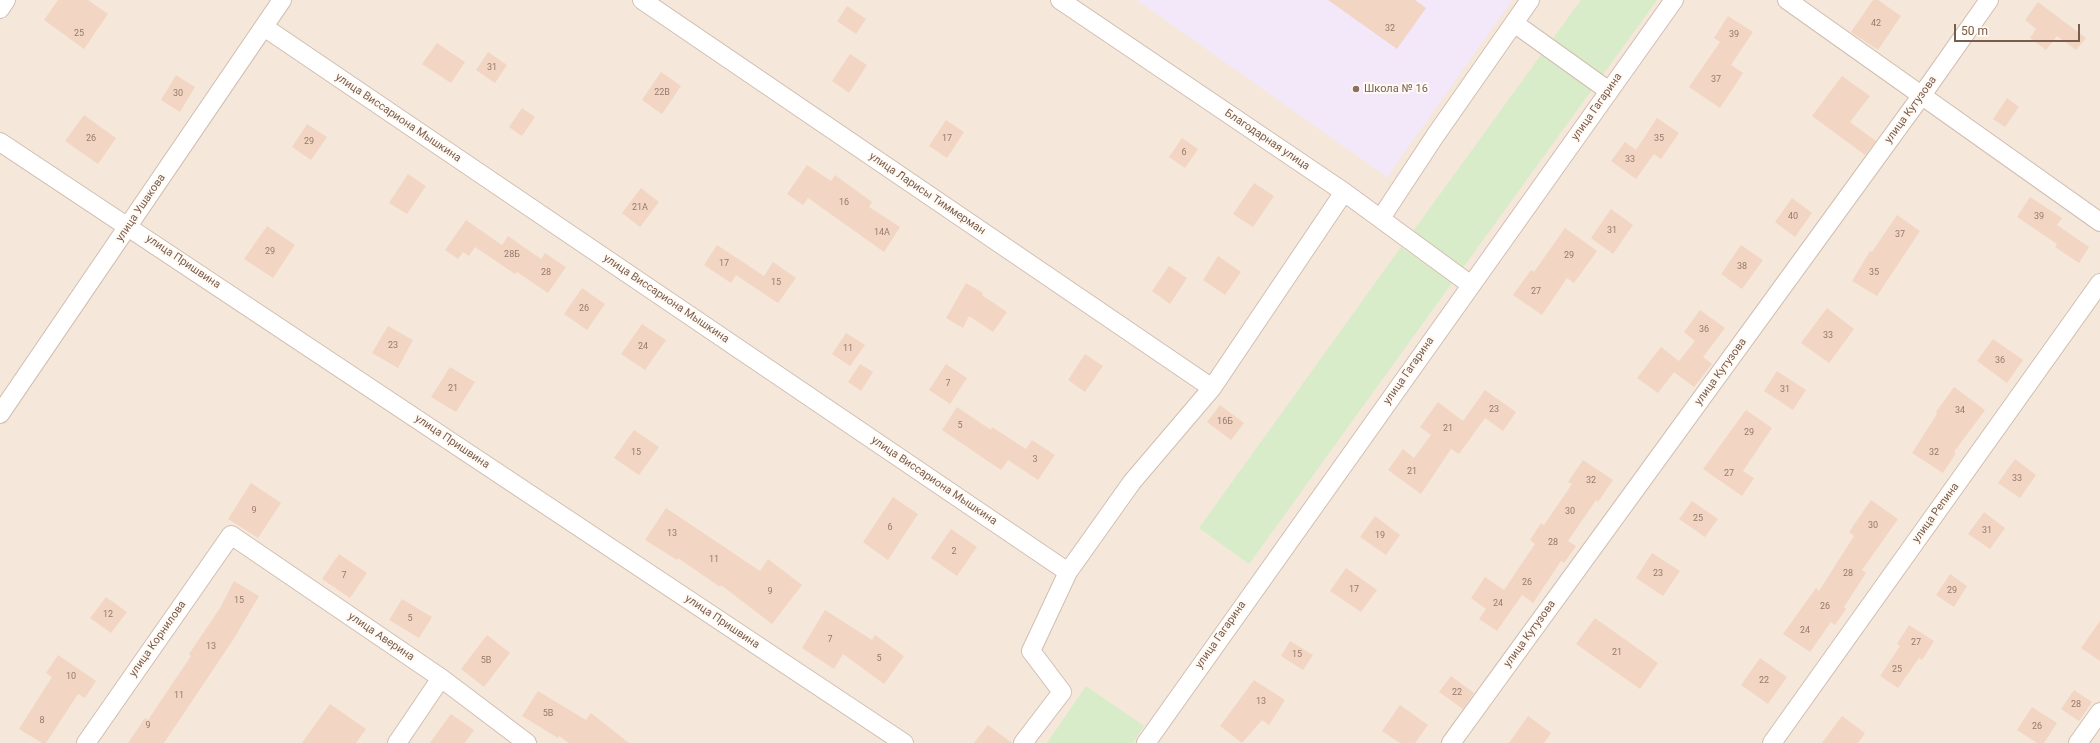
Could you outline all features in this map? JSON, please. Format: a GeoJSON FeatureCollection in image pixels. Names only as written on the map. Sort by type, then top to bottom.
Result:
{"type":"FeatureCollection","features":[{"type":"Feature","properties":{"kind":"street"},"geometry":{"type":"LineString","coordinates":[[0,9],[6,0]]}},
{"type":"Feature","properties":{"kind":"street","name":"улица Ушакова"},"geometry":{"type":"LineString","coordinates":[[0,414],[282,0]]}},
{"type":"Feature","properties":{"kind":"street","name":"улица Ларисы Тиммерман"},"geometry":{"type":"LineString","coordinates":[[642,0],[1212,388]]}},
{"type":"Feature","properties":{"kind":"street","name":"Благодарная улица"},"geometry":{"type":"LineString","coordinates":[[1060,0],[1344,192],[1471,285]]}},
{"type":"Feature","properties":{"kind":"street"},"geometry":{"type":"LineString","coordinates":[[1381,218],[1530,0]]}},
{"type":"Feature","properties":{"kind":"street","name":"улица Гагарина"},"geometry":{"type":"LineString","coordinates":[[1146,743],[1674,0]]}},
{"type":"Feature","properties":{"kind":"street"},"geometry":{"type":"LineString","coordinates":[[1787,0],[2100,222]]}},
{"type":"Feature","properties":{"kind":"street","name":"улица Кутузова"},"geometry":{"type":"LineString","coordinates":[[1451,743],[1922,95],[1989,0]]}},
{"type":"Feature","properties":{"kind":"street"},"geometry":{"type":"LineString","coordinates":[[1514,23],[1609,91]]}},
{"type":"Feature","properties":{"kind":"street","name":"улица Виссариона Мышкина"},"geometry":{"type":"LineString","coordinates":[[264,27],[1068,572]]}},
{"type":"Feature","properties":{"kind":"street","name":"улица Пришвина"},"geometry":{"type":"LineString","coordinates":[[0,142],[129,226],[904,743]]}},
{"type":"Feature","properties":{"kind":"street"},"geometry":{"type":"LineString","coordinates":[[1023,743],[1062,692],[1031,651],[1068,572],[1132,482],[1212,388],[1344,192]]}},
{"type":"Feature","properties":{"kind":"street","name":"улица Репина"},"geometry":{"type":"LineString","coordinates":[[1772,743],[2100,283]]}},
{"type":"Feature","properties":{"kind":"street","name":"улица Аверина"},"geometry":{"type":"LineString","coordinates":[[230,535],[441,678],[527,743]]}},
{"type":"Feature","properties":{"kind":"street","name":"улица Корнилова"},"geometry":{"type":"LineString","coordinates":[[86,743],[230,535]]}},
{"type":"Feature","properties":{"kind":"street"},"geometry":{"type":"LineString","coordinates":[[397,743],[441,678]]}},
{"type":"Feature","properties":{"kind":"street"},"geometry":{"type":"LineString","coordinates":[[2078,743],[2100,712]]}},
{"type":"Feature","properties":{"kind":"shaded area"},"geometry":{"type":"Polygon","coordinates":[[[0,0],[2100,0],[2100,743],[0,743],[0,0]]]}},
{"type":"Feature","properties":{"kind":"shaded area","name":"Школа № 16"},"geometry":{"type":"Polygon","coordinates":[[[1137,0],[1512,0],[1387,177],[1137,0]]]}},
{"type":"Feature","properties":{"kind":"green space"},"geometry":{"type":"Polygon","coordinates":[[[1581,0],[1657,0],[1462,269],[1411,234],[1581,0]]]}},
{"type":"Feature","properties":{"kind":"green space"},"geometry":{"type":"Polygon","coordinates":[[[1401,247],[1452,283],[1249,564],[1199,528],[1401,247]]]}},
{"type":"Feature","properties":{"kind":"green space"},"geometry":{"type":"Polygon","coordinates":[[[1086,686],[1144,726],[1133,743],[1047,743],[1086,686]]]}},
{"type":"Feature","properties":{"kind":"building"},"geometry":{"type":"Polygon","coordinates":[[[58,0],[88,0],[108,14],[84,49],[44,20],[58,0]]]}},
{"type":"Feature","properties":{"kind":"building"},"geometry":{"type":"Polygon","coordinates":[[[1328,0],[1415,0],[1426,8],[1397,49],[1328,0]]]}},
{"type":"Feature","properties":{"kind":"building"},"geometry":{"type":"Polygon","coordinates":[[[1873,0],[1878,0],[1901,16],[1878,50],[1851,32],[1873,0]]]}},
{"type":"Feature","properties":{"kind":"building"},"geometry":{"type":"Polygon","coordinates":[[[2038,2],[2086,38],[2076,50],[2057,36],[2046,50],[2030,38],[2036,29],[2025,20],[2038,2]]]}},
{"type":"Feature","properties":{"kind":"building"},"geometry":{"type":"Polygon","coordinates":[[[847,6],[866,19],[856,34],[837,21],[847,6]]]}},
{"type":"Feature","properties":{"kind":"building"},"geometry":{"type":"Polygon","coordinates":[[[1728,16],[1753,32],[1731,65],[1743,73],[1720,108],[1689,87],[1720,42],[1714,38],[1728,16]]]}},
{"type":"Feature","properties":{"kind":"building"},"geometry":{"type":"Polygon","coordinates":[[[437,43],[465,62],[451,83],[422,64],[437,43]]]}},
{"type":"Feature","properties":{"kind":"building"},"geometry":{"type":"Polygon","coordinates":[[[488,52],[507,65],[495,83],[476,70],[488,52]]]}},
{"type":"Feature","properties":{"kind":"building"},"geometry":{"type":"Polygon","coordinates":[[[850,54],[867,65],[849,93],[832,81],[850,54]]]}},
{"type":"Feature","properties":{"kind":"building"},"geometry":{"type":"Polygon","coordinates":[[[661,72],[681,86],[662,114],[642,100],[661,72]]]}},
{"type":"Feature","properties":{"kind":"building"},"geometry":{"type":"Polygon","coordinates":[[[176,75],[195,87],[180,112],[161,100],[176,75]]]}},
{"type":"Feature","properties":{"kind":"building"},"geometry":{"type":"Polygon","coordinates":[[[1842,76],[1870,96],[1850,122],[1876,141],[1865,155],[1812,116],[1842,76]]]}},
{"type":"Feature","properties":{"kind":"building"},"geometry":{"type":"Polygon","coordinates":[[[2007,98],[2019,107],[2005,127],[1993,119],[2007,98]]]}},
{"type":"Feature","properties":{"kind":"building"},"geometry":{"type":"Polygon","coordinates":[[[522,108],[535,117],[522,136],[509,127],[522,108]]]}},
{"type":"Feature","properties":{"kind":"building"},"geometry":{"type":"Polygon","coordinates":[[[84,115],[116,138],[98,164],[65,141],[84,115]]]}},
{"type":"Feature","properties":{"kind":"building"},"geometry":{"type":"Polygon","coordinates":[[[1657,118],[1679,133],[1661,159],[1654,154],[1636,179],[1611,161],[1625,142],[1636,150],[1657,118]]]}},
{"type":"Feature","properties":{"kind":"building"},"geometry":{"type":"Polygon","coordinates":[[[946,120],[964,132],[947,158],[929,146],[946,120]]]}},
{"type":"Feature","properties":{"kind":"building"},"geometry":{"type":"Polygon","coordinates":[[[307,124],[327,137],[311,160],[292,147],[307,124]]]}},
{"type":"Feature","properties":{"kind":"building"},"geometry":{"type":"Polygon","coordinates":[[[1182,138],[1198,149],[1185,168],[1169,157],[1182,138]]]}},
{"type":"Feature","properties":{"kind":"building"},"geometry":{"type":"Polygon","coordinates":[[[807,165],[831,181],[835,175],[872,202],[869,207],[900,227],[884,252],[808,198],[803,205],[787,194],[807,165]]]}},
{"type":"Feature","properties":{"kind":"building"},"geometry":{"type":"Polygon","coordinates":[[[408,174],[426,186],[407,214],[389,203],[408,174]]]}},
{"type":"Feature","properties":{"kind":"building"},"geometry":{"type":"Polygon","coordinates":[[[1254,183],[1274,196],[1253,227],[1233,214],[1254,183]]]}},
{"type":"Feature","properties":{"kind":"building"},"geometry":{"type":"Polygon","coordinates":[[[641,188],[659,202],[640,227],[622,213],[641,188]]]}},
{"type":"Feature","properties":{"kind":"building"},"geometry":{"type":"Polygon","coordinates":[[[2030,197],[2062,218],[2057,225],[2089,247],[2079,263],[2055,247],[2057,244],[2017,217],[2030,197]]]}},
{"type":"Feature","properties":{"kind":"building"},"geometry":{"type":"Polygon","coordinates":[[[1792,198],[1812,213],[1795,237],[1775,222],[1792,198]]]}},
{"type":"Feature","properties":{"kind":"building"},"geometry":{"type":"Polygon","coordinates":[[[1611,209],[1633,225],[1613,254],[1591,238],[1611,209]]]}},
{"type":"Feature","properties":{"kind":"building"},"geometry":{"type":"Polygon","coordinates":[[[1897,215],[1920,231],[1877,296],[1852,281],[1870,251],[1872,252],[1897,215]]]}},
{"type":"Feature","properties":{"kind":"building"},"geometry":{"type":"Polygon","coordinates":[[[466,220],[502,245],[508,236],[541,259],[545,253],[566,267],[548,293],[517,272],[515,274],[475,247],[469,256],[463,252],[458,259],[445,250],[466,220]]]}},
{"type":"Feature","properties":{"kind":"building"},"geometry":{"type":"Polygon","coordinates":[[[267,226],[295,245],[273,278],[244,259],[267,226]]]}},
{"type":"Feature","properties":{"kind":"building"},"geometry":{"type":"Polygon","coordinates":[[[1565,228],[1597,251],[1574,283],[1567,278],[1542,315],[1513,295],[1531,270],[1534,272],[1565,228]]]}},
{"type":"Feature","properties":{"kind":"building"},"geometry":{"type":"Polygon","coordinates":[[[717,245],[764,276],[773,262],[796,278],[778,303],[736,275],[731,283],[704,265],[717,245]]]}},
{"type":"Feature","properties":{"kind":"building"},"geometry":{"type":"Polygon","coordinates":[[[1741,245],[1763,260],[1742,289],[1721,274],[1741,245]]]}},
{"type":"Feature","properties":{"kind":"building"},"geometry":{"type":"Polygon","coordinates":[[[1218,256],[1241,272],[1225,295],[1203,280],[1218,256]]]}},
{"type":"Feature","properties":{"kind":"building"},"geometry":{"type":"Polygon","coordinates":[[[1169,266],[1187,278],[1170,304],[1152,291],[1169,266]]]}},
{"type":"Feature","properties":{"kind":"building"},"geometry":{"type":"Polygon","coordinates":[[[966,283],[983,293],[982,295],[1007,312],[993,332],[969,316],[963,328],[946,318],[966,283]]]}},
{"type":"Feature","properties":{"kind":"building"},"geometry":{"type":"Polygon","coordinates":[[[582,288],[605,304],[587,330],[564,314],[582,288]]]}},
{"type":"Feature","properties":{"kind":"building"},"geometry":{"type":"Polygon","coordinates":[[[1827,308],[1854,329],[1829,363],[1801,343],[1827,308]]]}},
{"type":"Feature","properties":{"kind":"building"},"geometry":{"type":"Polygon","coordinates":[[[1700,310],[1725,328],[1703,357],[1712,364],[1694,387],[1674,372],[1658,393],[1637,378],[1661,347],[1679,361],[1695,341],[1684,332],[1700,310]]]}},
{"type":"Feature","properties":{"kind":"building"},"geometry":{"type":"Polygon","coordinates":[[[642,324],[666,340],[645,370],[621,354],[642,324]]]}},
{"type":"Feature","properties":{"kind":"building"},"geometry":{"type":"Polygon","coordinates":[[[388,326],[413,340],[398,368],[372,353],[388,326]]]}},
{"type":"Feature","properties":{"kind":"building"},"geometry":{"type":"Polygon","coordinates":[[[846,333],[865,345],[850,366],[832,354],[846,333]]]}},
{"type":"Feature","properties":{"kind":"building"},"geometry":{"type":"Polygon","coordinates":[[[1993,339],[2023,360],[2007,383],[1977,361],[1993,339]]]}},
{"type":"Feature","properties":{"kind":"building"},"geometry":{"type":"Polygon","coordinates":[[[1085,354],[1103,366],[1085,392],[1068,380],[1085,354]]]}},
{"type":"Feature","properties":{"kind":"building"},"geometry":{"type":"Polygon","coordinates":[[[860,364],[873,372],[861,391],[848,382],[860,364]]]}},
{"type":"Feature","properties":{"kind":"building"},"geometry":{"type":"Polygon","coordinates":[[[946,364],[967,378],[950,404],[929,390],[946,364]]]}},
{"type":"Feature","properties":{"kind":"building"},"geometry":{"type":"Polygon","coordinates":[[[450,367],[475,382],[456,412],[431,397],[450,367]]]}},
{"type":"Feature","properties":{"kind":"building"},"geometry":{"type":"Polygon","coordinates":[[[1777,371],[1806,390],[1793,410],[1764,391],[1777,371]]]}},
{"type":"Feature","properties":{"kind":"building"},"geometry":{"type":"Polygon","coordinates":[[[1954,387],[1985,410],[1954,452],[1956,453],[1943,473],[1912,453],[1937,414],[1936,412],[1954,387]]]}},
{"type":"Feature","properties":{"kind":"building"},"geometry":{"type":"Polygon","coordinates":[[[1485,390],[1516,412],[1503,431],[1485,418],[1459,454],[1451,449],[1421,494],[1388,470],[1403,449],[1414,458],[1431,435],[1420,427],[1438,402],[1463,421],[1485,390]]]}},
{"type":"Feature","properties":{"kind":"building"},"geometry":{"type":"Polygon","coordinates":[[[1220,405],[1244,423],[1231,440],[1207,422],[1220,405]]]}},
{"type":"Feature","properties":{"kind":"building"},"geometry":{"type":"Polygon","coordinates":[[[957,407],[991,430],[992,427],[1026,449],[1032,440],[1055,455],[1038,480],[1008,460],[1001,470],[942,430],[957,407]]]}},
{"type":"Feature","properties":{"kind":"building"},"geometry":{"type":"Polygon","coordinates":[[[1746,410],[1772,428],[1743,471],[1754,478],[1742,496],[1703,469],[1746,410]]]}},
{"type":"Feature","properties":{"kind":"building"},"geometry":{"type":"Polygon","coordinates":[[[634,430],[659,447],[639,475],[614,458],[634,430]]]}},
{"type":"Feature","properties":{"kind":"building"},"geometry":{"type":"Polygon","coordinates":[[[2015,459],[2036,475],[2020,498],[1998,483],[2015,459]]]}},
{"type":"Feature","properties":{"kind":"building"},"geometry":{"type":"Polygon","coordinates":[[[1583,460],[1613,480],[1598,502],[1596,500],[1568,541],[1576,546],[1564,563],[1561,561],[1533,603],[1522,595],[1497,631],[1479,619],[1486,609],[1471,598],[1485,577],[1504,590],[1535,544],[1530,540],[1541,523],[1544,525],[1572,484],[1568,482],[1583,460]]]}},
{"type":"Feature","properties":{"kind":"building"},"geometry":{"type":"Polygon","coordinates":[[[251,483],[281,503],[258,538],[228,519],[251,483]]]}},
{"type":"Feature","properties":{"kind":"building"},"geometry":{"type":"Polygon","coordinates":[[[893,497],[918,514],[888,560],[863,542],[893,497]]]}},
{"type":"Feature","properties":{"kind":"building"},"geometry":{"type":"Polygon","coordinates":[[[1871,500],[1898,519],[1862,570],[1866,573],[1844,607],[1846,609],[1835,625],[1831,622],[1810,652],[1783,634],[1816,588],[1819,591],[1854,536],[1849,532],[1871,500]]]}},
{"type":"Feature","properties":{"kind":"building"},"geometry":{"type":"Polygon","coordinates":[[[1692,501],[1718,519],[1705,537],[1679,519],[1692,501]]]}},
{"type":"Feature","properties":{"kind":"building"},"geometry":{"type":"Polygon","coordinates":[[[666,508],[760,571],[768,559],[802,585],[772,624],[721,585],[720,587],[678,558],[677,560],[645,540],[666,508]]]}},
{"type":"Feature","properties":{"kind":"building"},"geometry":{"type":"Polygon","coordinates":[[[1984,512],[2005,528],[1990,549],[1968,534],[1984,512]]]}},
{"type":"Feature","properties":{"kind":"building"},"geometry":{"type":"Polygon","coordinates":[[[1375,516],[1400,535],[1386,555],[1360,537],[1375,516]]]}},
{"type":"Feature","properties":{"kind":"building"},"geometry":{"type":"Polygon","coordinates":[[[951,529],[977,547],[957,576],[931,558],[951,529]]]}},
{"type":"Feature","properties":{"kind":"building"},"geometry":{"type":"Polygon","coordinates":[[[1652,553],[1680,571],[1663,596],[1636,578],[1652,553]]]}},
{"type":"Feature","properties":{"kind":"building"},"geometry":{"type":"Polygon","coordinates":[[[339,554],[367,573],[350,598],[322,579],[339,554]]]}},
{"type":"Feature","properties":{"kind":"building"},"geometry":{"type":"Polygon","coordinates":[[[1346,568],[1377,590],[1361,612],[1330,591],[1346,568]]]}},
{"type":"Feature","properties":{"kind":"building"},"geometry":{"type":"Polygon","coordinates":[[[1950,574],[1967,586],[1954,607],[1936,595],[1950,574]]]}},
{"type":"Feature","properties":{"kind":"building"},"geometry":{"type":"Polygon","coordinates":[[[234,581],[259,596],[233,640],[164,743],[128,743],[145,718],[148,720],[191,656],[189,654],[220,608],[234,581]]]}},
{"type":"Feature","properties":{"kind":"building"},"geometry":{"type":"Polygon","coordinates":[[[106,597],[127,612],[111,633],[90,618],[106,597]]]}},
{"type":"Feature","properties":{"kind":"building"},"geometry":{"type":"Polygon","coordinates":[[[402,599],[432,617],[419,638],[389,620],[402,599]]]}},
{"type":"Feature","properties":{"kind":"building"},"geometry":{"type":"Polygon","coordinates":[[[825,610],[872,640],[875,635],[904,656],[884,684],[843,654],[834,669],[802,648],[825,610]]]}},
{"type":"Feature","properties":{"kind":"building"},"geometry":{"type":"Polygon","coordinates":[[[1595,618],[1658,663],[1640,689],[1576,644],[1595,618]]]}},
{"type":"Feature","properties":{"kind":"building"},"geometry":{"type":"Polygon","coordinates":[[[2100,621],[2100,661],[2081,648],[2100,621]]]}},
{"type":"Feature","properties":{"kind":"building"},"geometry":{"type":"Polygon","coordinates":[[[1909,625],[1934,641],[1922,660],[1919,658],[1898,688],[1880,676],[1900,646],[1897,644],[1909,625]]]}},
{"type":"Feature","properties":{"kind":"building"},"geometry":{"type":"Polygon","coordinates":[[[487,635],[510,653],[484,687],[461,669],[487,635]]]}},
{"type":"Feature","properties":{"kind":"building"},"geometry":{"type":"Polygon","coordinates":[[[1290,641],[1313,655],[1303,670],[1281,656],[1290,641]]]}},
{"type":"Feature","properties":{"kind":"building"},"geometry":{"type":"Polygon","coordinates":[[[58,655],[96,681],[85,698],[78,694],[46,743],[42,743],[19,729],[52,677],[46,673],[58,655]]]}},
{"type":"Feature","properties":{"kind":"building"},"geometry":{"type":"Polygon","coordinates":[[[1760,658],[1787,677],[1768,704],[1741,685],[1760,658]]]}},
{"type":"Feature","properties":{"kind":"building"},"geometry":{"type":"Polygon","coordinates":[[[1451,676],[1474,693],[1463,709],[1439,692],[1451,676]]]}},
{"type":"Feature","properties":{"kind":"building"},"geometry":{"type":"Polygon","coordinates":[[[1254,680],[1285,700],[1269,725],[1262,720],[1242,743],[1220,726],[1254,680]]]}},
{"type":"Feature","properties":{"kind":"building"},"geometry":{"type":"Polygon","coordinates":[[[2074,690],[2092,702],[2079,721],[2061,709],[2074,690]]]}},
{"type":"Feature","properties":{"kind":"building"},"geometry":{"type":"Polygon","coordinates":[[[538,691],[586,720],[591,713],[629,743],[569,743],[559,736],[558,738],[522,716],[538,691]]]}},
{"type":"Feature","properties":{"kind":"building"},"geometry":{"type":"Polygon","coordinates":[[[330,704],[366,729],[356,743],[302,743],[330,704]]]}},
{"type":"Feature","properties":{"kind":"building"},"geometry":{"type":"Polygon","coordinates":[[[1400,705],[1428,725],[1415,743],[1400,743],[1382,731],[1400,705]]]}},
{"type":"Feature","properties":{"kind":"building"},"geometry":{"type":"Polygon","coordinates":[[[2032,707],[2057,723],[2044,743],[2037,743],[2017,730],[2032,707]]]}},
{"type":"Feature","properties":{"kind":"building"},"geometry":{"type":"Polygon","coordinates":[[[451,714],[474,730],[465,743],[430,743],[451,714]]]}},
{"type":"Feature","properties":{"kind":"building"},"geometry":{"type":"Polygon","coordinates":[[[1528,716],[1551,733],[1544,743],[1509,743],[1528,716]]]}},
{"type":"Feature","properties":{"kind":"building"},"geometry":{"type":"Polygon","coordinates":[[[1842,716],[1865,733],[1858,743],[1822,743],[1842,716]]]}},
{"type":"Feature","properties":{"kind":"building"},"geometry":{"type":"Polygon","coordinates":[[[988,725],[1012,743],[974,743],[988,725]]]}},
{"type":"Feature","properties":{"kind":"place","name":"Школа № 16"},"geometry":{"type":"Point","coordinates":[1356,89]}}]}
